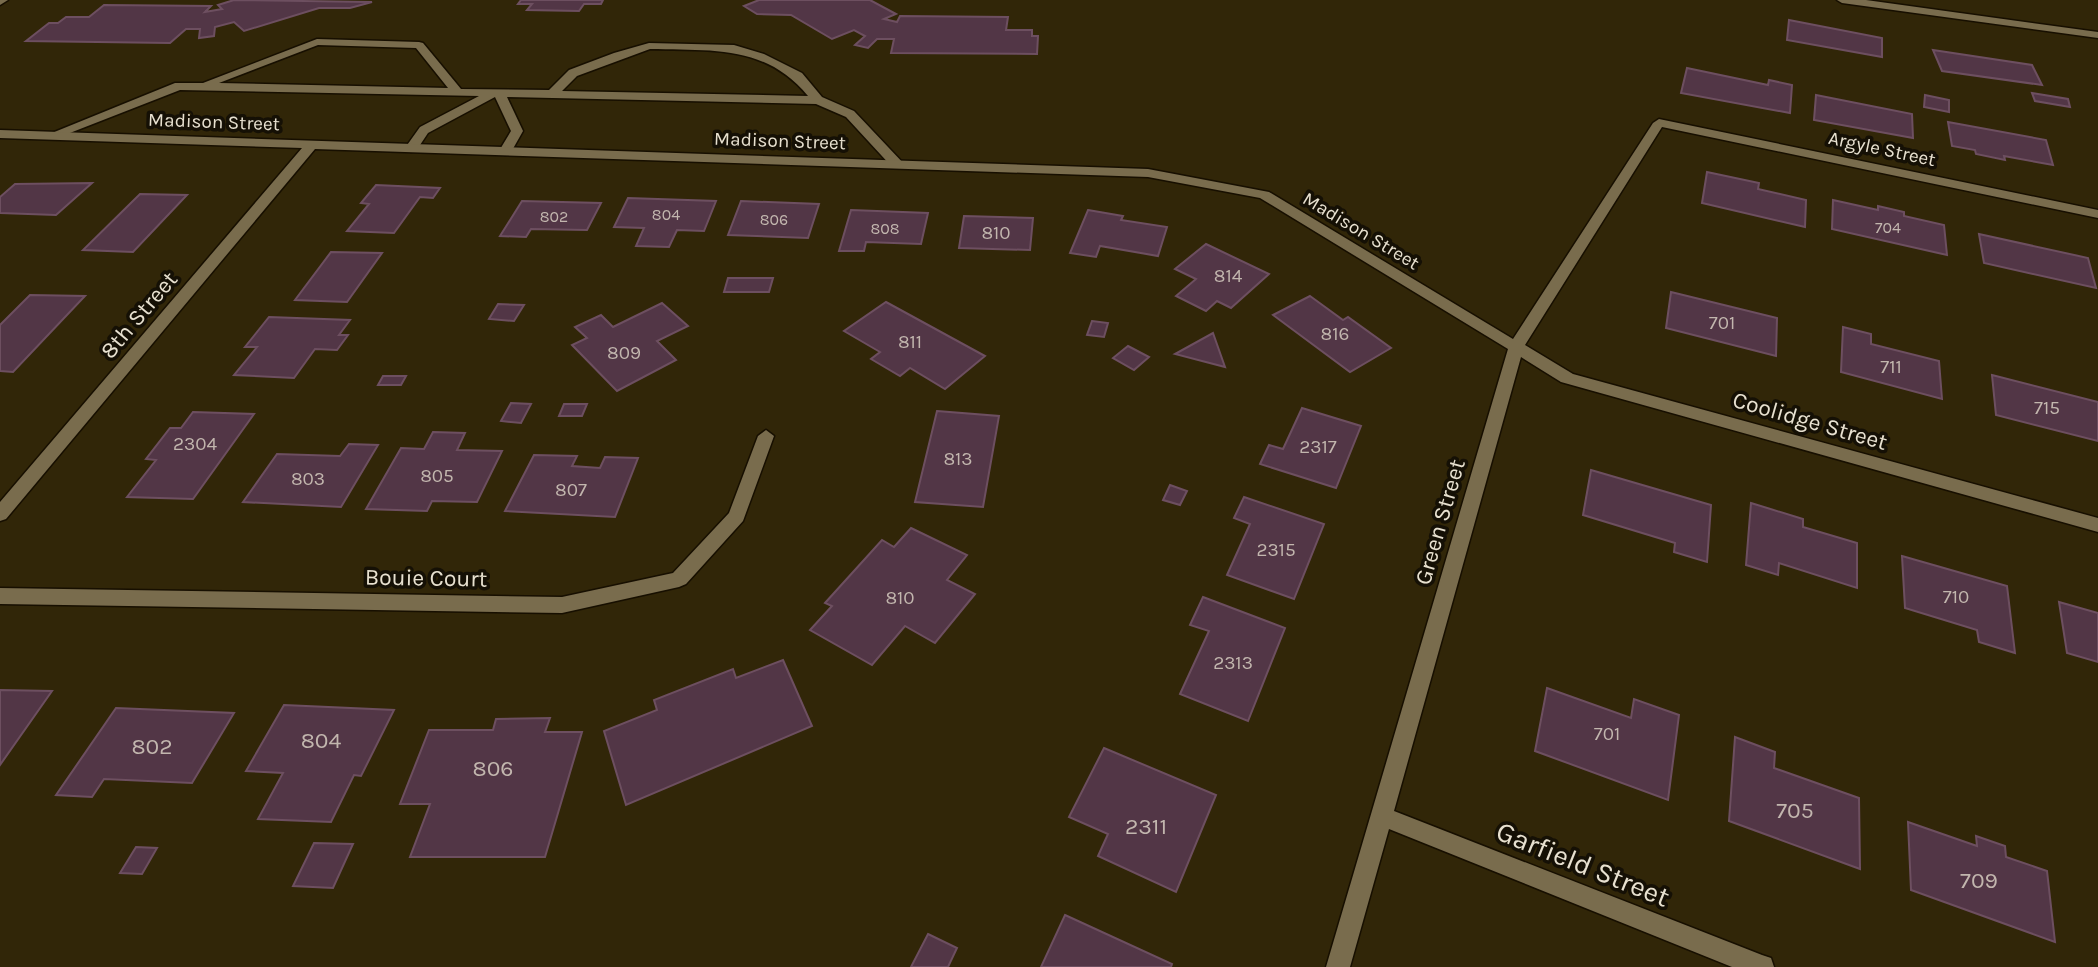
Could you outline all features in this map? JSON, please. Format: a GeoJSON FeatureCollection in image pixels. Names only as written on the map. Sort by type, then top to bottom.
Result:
{"type":"FeatureCollection","features":[{"type":"Feature","properties":{"kind":"street"},"geometry":{"type":"LineString","coordinates":[[1842,0],[2098,35]]}},
{"type":"Feature","properties":{"kind":"street"},"geometry":{"type":"LineString","coordinates":[[200,86],[317,42],[419,45],[457,91]]}},
{"type":"Feature","properties":{"kind":"street"},"geometry":{"type":"LineString","coordinates":[[553,93],[573,74],[618,55],[649,46],[734,48],[760,55],[799,76],[818,100]]}},
{"type":"Feature","properties":{"kind":"street"},"geometry":{"type":"LineString","coordinates":[[53,135],[179,86],[818,100],[850,114],[898,164]]}},
{"type":"Feature","properties":{"kind":"street"},"geometry":{"type":"LineString","coordinates":[[411,148],[424,130],[498,91]]}},
{"type":"Feature","properties":{"kind":"street"},"geometry":{"type":"LineString","coordinates":[[498,91],[517,131],[505,151]]}},
{"type":"Feature","properties":{"kind":"street","name":"Argyle Street"},"geometry":{"type":"LineString","coordinates":[[1659,122],[2098,214]]}},
{"type":"Feature","properties":{"kind":"street","name":"Green Street"},"geometry":{"type":"LineString","coordinates":[[1338,967],[1516,347],[1659,122]]}},
{"type":"Feature","properties":{"kind":"street","name":"Madison Street"},"geometry":{"type":"LineString","coordinates":[[0,134],[1148,173],[1264,195],[1516,347]]}},
{"type":"Feature","properties":{"kind":"street","name":"8th Street"},"geometry":{"type":"LineString","coordinates":[[0,514],[312,144]]}},
{"type":"Feature","properties":{"kind":"street","name":"Coolidge Street"},"geometry":{"type":"LineString","coordinates":[[1516,347],[1567,377],[2098,525]]}},
{"type":"Feature","properties":{"kind":"street","name":"Bouie Court"},"geometry":{"type":"LineString","coordinates":[[0,596],[562,605],[679,579],[737,516],[766,436]]}},
{"type":"Feature","properties":{"kind":"street","name":"Garfield Street"},"geometry":{"type":"LineString","coordinates":[[1381,816],[1762,967]]}},
{"type":"Feature","properties":{"kind":"building"},"geometry":{"type":"Polygon","coordinates":[[[234,0],[372,2],[350,8],[319,8],[244,31],[234,22],[215,27],[214,36],[199,38],[200,29],[186,29],[170,43],[26,41],[49,23],[58,23],[66,17],[89,17],[104,5],[211,6],[205,12],[222,9],[218,5],[234,0]]]}},
{"type":"Feature","properties":{"kind":"building"},"geometry":{"type":"Polygon","coordinates":[[[521,0],[603,0],[601,4],[584,4],[579,11],[527,10],[532,4],[518,4],[521,0]]]}},
{"type":"Feature","properties":{"kind":"building"},"geometry":{"type":"Polygon","coordinates":[[[759,0],[870,0],[896,14],[884,19],[897,22],[900,16],[1008,17],[1006,30],[1032,30],[1032,36],[1038,36],[1037,54],[891,53],[894,39],[877,39],[868,48],[855,45],[865,36],[854,30],[832,39],[791,15],[757,14],[744,6],[759,0]]]}},
{"type":"Feature","properties":{"kind":"building"},"geometry":{"type":"Polygon","coordinates":[[[1789,20],[1882,38],[1882,57],[1787,40],[1789,20]]]}},
{"type":"Feature","properties":{"kind":"building"},"geometry":{"type":"Polygon","coordinates":[[[1933,50],[2032,65],[2042,85],[1942,71],[1933,50]]]}},
{"type":"Feature","properties":{"kind":"building"},"geometry":{"type":"Polygon","coordinates":[[[1687,68],[1768,85],[1769,80],[1792,85],[1790,113],[1681,93],[1687,68]]]}},
{"type":"Feature","properties":{"kind":"building"},"geometry":{"type":"Polygon","coordinates":[[[2032,93],[2068,99],[2070,107],[2035,101],[2032,93]]]}},
{"type":"Feature","properties":{"kind":"building"},"geometry":{"type":"Polygon","coordinates":[[[1816,95],[1912,114],[1913,138],[1814,120],[1816,95]]]}},
{"type":"Feature","properties":{"kind":"building"},"geometry":{"type":"Polygon","coordinates":[[[1925,95],[1949,100],[1949,112],[1924,107],[1925,95]]]}},
{"type":"Feature","properties":{"kind":"building"},"geometry":{"type":"Polygon","coordinates":[[[1948,122],[2046,140],[2053,165],[2004,156],[2005,160],[1952,146],[1948,122]]]}},
{"type":"Feature","properties":{"kind":"building"},"geometry":{"type":"Polygon","coordinates":[[[1707,172],[1759,183],[1758,189],[1806,200],[1805,227],[1702,203],[1707,172]]]}},
{"type":"Feature","properties":{"kind":"building"},"geometry":{"type":"Polygon","coordinates":[[[92,183],[56,215],[0,213],[0,197],[15,184],[92,183]]]}},
{"type":"Feature","properties":{"kind":"building"},"geometry":{"type":"Polygon","coordinates":[[[376,185],[440,188],[433,198],[420,197],[394,233],[347,231],[369,204],[361,203],[376,185]]]}},
{"type":"Feature","properties":{"kind":"building"},"geometry":{"type":"Polygon","coordinates":[[[140,194],[187,195],[133,252],[83,250],[140,194]]]}},
{"type":"Feature","properties":{"kind":"building"},"geometry":{"type":"Polygon","coordinates":[[[628,198],[716,201],[704,231],[677,230],[669,247],[636,246],[644,228],[614,227],[628,198]]]}},
{"type":"Feature","properties":{"kind":"building"},"geometry":{"type":"Polygon","coordinates":[[[1833,200],[1878,210],[1878,206],[1904,212],[1904,216],[1944,225],[1947,255],[1832,229],[1833,200]]]}},
{"type":"Feature","properties":{"kind":"building"},"geometry":{"type":"Polygon","coordinates":[[[522,201],[601,203],[587,230],[531,229],[526,237],[500,236],[522,201]]]}},
{"type":"Feature","properties":{"kind":"building"},"geometry":{"type":"Polygon","coordinates":[[[741,201],[819,204],[808,238],[728,235],[741,201]]]}},
{"type":"Feature","properties":{"kind":"building"},"geometry":{"type":"Polygon","coordinates":[[[851,210],[928,213],[921,244],[866,242],[864,251],[839,251],[851,210]]]}},
{"type":"Feature","properties":{"kind":"building"},"geometry":{"type":"Polygon","coordinates":[[[1088,210],[1123,216],[1121,220],[1167,227],[1158,256],[1100,246],[1096,257],[1070,253],[1088,210]]]}},
{"type":"Feature","properties":{"kind":"building"},"geometry":{"type":"Polygon","coordinates":[[[964,216],[1033,218],[1030,250],[959,248],[964,216]]]}},
{"type":"Feature","properties":{"kind":"building"},"geometry":{"type":"Polygon","coordinates":[[[1979,234],[2088,258],[2096,288],[1984,263],[1979,234]]]}},
{"type":"Feature","properties":{"kind":"building"},"geometry":{"type":"Polygon","coordinates":[[[1206,244],[1269,274],[1231,308],[1217,301],[1206,311],[1176,296],[1196,279],[1175,269],[1206,244]]]}},
{"type":"Feature","properties":{"kind":"building"},"geometry":{"type":"Polygon","coordinates":[[[331,252],[382,253],[347,302],[295,300],[331,252]]]}},
{"type":"Feature","properties":{"kind":"building"},"geometry":{"type":"Polygon","coordinates":[[[728,278],[773,278],[769,292],[724,292],[728,278]]]}},
{"type":"Feature","properties":{"kind":"building"},"geometry":{"type":"Polygon","coordinates":[[[1671,292],[1777,318],[1776,356],[1666,328],[1671,292]]]}},
{"type":"Feature","properties":{"kind":"building"},"geometry":{"type":"Polygon","coordinates":[[[30,295],[85,296],[13,372],[0,371],[0,325],[30,295]]]}},
{"type":"Feature","properties":{"kind":"building"},"geometry":{"type":"Polygon","coordinates":[[[1310,296],[1343,320],[1348,317],[1391,348],[1350,372],[1273,315],[1310,296]]]}},
{"type":"Feature","properties":{"kind":"building"},"geometry":{"type":"Polygon","coordinates":[[[886,302],[985,356],[945,389],[910,368],[900,376],[871,359],[880,352],[844,331],[886,302]]]}},
{"type":"Feature","properties":{"kind":"building"},"geometry":{"type":"Polygon","coordinates":[[[662,303],[688,326],[657,341],[676,360],[617,391],[572,345],[587,338],[575,327],[601,315],[613,327],[662,303]]]}},
{"type":"Feature","properties":{"kind":"building"},"geometry":{"type":"Polygon","coordinates":[[[498,304],[524,305],[514,321],[489,319],[498,304]]]}},
{"type":"Feature","properties":{"kind":"building"},"geometry":{"type":"Polygon","coordinates":[[[269,317],[350,320],[339,335],[348,335],[337,350],[315,349],[294,378],[234,375],[257,347],[245,347],[269,317]]]}},
{"type":"Feature","properties":{"kind":"building"},"geometry":{"type":"Polygon","coordinates":[[[1092,321],[1108,323],[1104,337],[1087,335],[1092,321]]]}},
{"type":"Feature","properties":{"kind":"building"},"geometry":{"type":"Polygon","coordinates":[[[1843,327],[1871,334],[1871,344],[1939,361],[1942,399],[1841,372],[1843,327]]]}},
{"type":"Feature","properties":{"kind":"building"},"geometry":{"type":"Polygon","coordinates":[[[1213,333],[1225,367],[1175,354],[1213,333]]]}},
{"type":"Feature","properties":{"kind":"building"},"geometry":{"type":"Polygon","coordinates":[[[1128,346],[1149,357],[1134,370],[1113,358],[1128,346]]]}},
{"type":"Feature","properties":{"kind":"building"},"geometry":{"type":"Polygon","coordinates":[[[1992,375],[2098,402],[2098,441],[1996,415],[1992,375]]]}},
{"type":"Feature","properties":{"kind":"building"},"geometry":{"type":"Polygon","coordinates":[[[383,376],[406,376],[401,385],[378,385],[383,376]]]}},
{"type":"Feature","properties":{"kind":"building"},"geometry":{"type":"Polygon","coordinates":[[[511,403],[531,404],[521,423],[501,421],[511,403]]]}},
{"type":"Feature","properties":{"kind":"building"},"geometry":{"type":"Polygon","coordinates":[[[564,404],[587,404],[582,416],[559,416],[564,404]]]}},
{"type":"Feature","properties":{"kind":"building"},"geometry":{"type":"Polygon","coordinates":[[[1302,408],[1361,426],[1336,488],[1260,464],[1269,445],[1283,449],[1302,408]]]}},
{"type":"Feature","properties":{"kind":"building"},"geometry":{"type":"Polygon","coordinates":[[[937,411],[999,416],[983,507],[915,502],[937,411]]]}},
{"type":"Feature","properties":{"kind":"building"},"geometry":{"type":"Polygon","coordinates":[[[193,412],[254,414],[193,499],[127,497],[156,460],[146,459],[170,428],[181,428],[193,412]]]}},
{"type":"Feature","properties":{"kind":"building"},"geometry":{"type":"Polygon","coordinates":[[[433,432],[465,433],[457,450],[502,451],[477,502],[432,501],[427,511],[366,509],[401,448],[424,449],[433,432]]]}},
{"type":"Feature","properties":{"kind":"building"},"geometry":{"type":"Polygon","coordinates":[[[349,444],[378,445],[341,507],[243,502],[277,454],[340,456],[349,444]]]}},
{"type":"Feature","properties":{"kind":"building"},"geometry":{"type":"Polygon","coordinates":[[[534,455],[577,456],[572,466],[600,468],[605,457],[638,458],[615,517],[505,511],[534,455]]]}},
{"type":"Feature","properties":{"kind":"building"},"geometry":{"type":"Polygon","coordinates":[[[1591,470],[1711,505],[1707,562],[1674,552],[1675,543],[1583,515],[1591,470]]]}},
{"type":"Feature","properties":{"kind":"building"},"geometry":{"type":"Polygon","coordinates":[[[1170,485],[1187,491],[1180,505],[1163,500],[1170,485]]]}},
{"type":"Feature","properties":{"kind":"building"},"geometry":{"type":"Polygon","coordinates":[[[1244,497],[1324,524],[1294,599],[1227,575],[1250,524],[1234,518],[1244,497]]]}},
{"type":"Feature","properties":{"kind":"building"},"geometry":{"type":"Polygon","coordinates":[[[1751,503],[1803,519],[1803,527],[1857,543],[1857,588],[1779,563],[1778,575],[1746,565],[1751,503]]]}},
{"type":"Feature","properties":{"kind":"building"},"geometry":{"type":"Polygon","coordinates":[[[911,528],[967,555],[947,580],[975,594],[935,643],[905,626],[872,665],[810,630],[832,606],[825,603],[882,540],[894,547],[911,528]]]}},
{"type":"Feature","properties":{"kind":"building"},"geometry":{"type":"Polygon","coordinates":[[[1902,556],[2007,586],[2015,653],[1979,642],[1977,630],[1905,608],[1902,556]]]}},
{"type":"Feature","properties":{"kind":"building"},"geometry":{"type":"Polygon","coordinates":[[[1203,597],[1285,628],[1248,721],[1180,694],[1209,631],[1190,625],[1203,597]]]}},
{"type":"Feature","properties":{"kind":"building"},"geometry":{"type":"Polygon","coordinates":[[[2059,602],[2098,613],[2098,662],[2067,653],[2059,602]]]}},
{"type":"Feature","properties":{"kind":"building"},"geometry":{"type":"Polygon","coordinates":[[[783,660],[812,726],[626,805],[604,731],[657,710],[654,700],[733,669],[736,678],[783,660]]]}},
{"type":"Feature","properties":{"kind":"building"},"geometry":{"type":"Polygon","coordinates":[[[1547,688],[1631,718],[1634,699],[1679,715],[1668,800],[1535,751],[1547,688]]]}},
{"type":"Feature","properties":{"kind":"building"},"geometry":{"type":"Polygon","coordinates":[[[0,690],[52,691],[0,765],[0,690]]]}},
{"type":"Feature","properties":{"kind":"building"},"geometry":{"type":"Polygon","coordinates":[[[284,705],[394,710],[361,776],[354,775],[331,822],[258,819],[283,773],[246,771],[284,705]]]}},
{"type":"Feature","properties":{"kind":"building"},"geometry":{"type":"Polygon","coordinates":[[[116,708],[234,713],[192,783],[104,779],[92,797],[56,795],[116,708]]]}},
{"type":"Feature","properties":{"kind":"building"},"geometry":{"type":"Polygon","coordinates":[[[550,718],[545,732],[582,732],[545,857],[410,857],[430,804],[400,804],[429,730],[493,730],[496,719],[550,718]]]}},
{"type":"Feature","properties":{"kind":"building"},"geometry":{"type":"Polygon","coordinates":[[[1735,737],[1775,752],[1774,768],[1859,798],[1860,869],[1729,821],[1735,737]]]}},
{"type":"Feature","properties":{"kind":"building"},"geometry":{"type":"Polygon","coordinates":[[[1104,748],[1216,795],[1176,892],[1098,856],[1108,834],[1069,817],[1104,748]]]}},
{"type":"Feature","properties":{"kind":"building"},"geometry":{"type":"Polygon","coordinates":[[[1908,822],[1977,846],[1976,836],[2005,846],[2006,857],[2047,871],[2055,942],[1911,890],[1908,822]]]}},
{"type":"Feature","properties":{"kind":"building"},"geometry":{"type":"Polygon","coordinates":[[[314,843],[353,844],[333,888],[293,886],[314,843]]]}},
{"type":"Feature","properties":{"kind":"building"},"geometry":{"type":"Polygon","coordinates":[[[136,847],[157,848],[142,874],[120,873],[136,847]]]}},
{"type":"Feature","properties":{"kind":"building"},"geometry":{"type":"Polygon","coordinates":[[[1065,915],[1172,964],[1171,967],[1041,967],[1065,915]]]}},
{"type":"Feature","properties":{"kind":"building"},"geometry":{"type":"Polygon","coordinates":[[[928,934],[957,948],[948,967],[911,967],[928,934]]]}}]}
